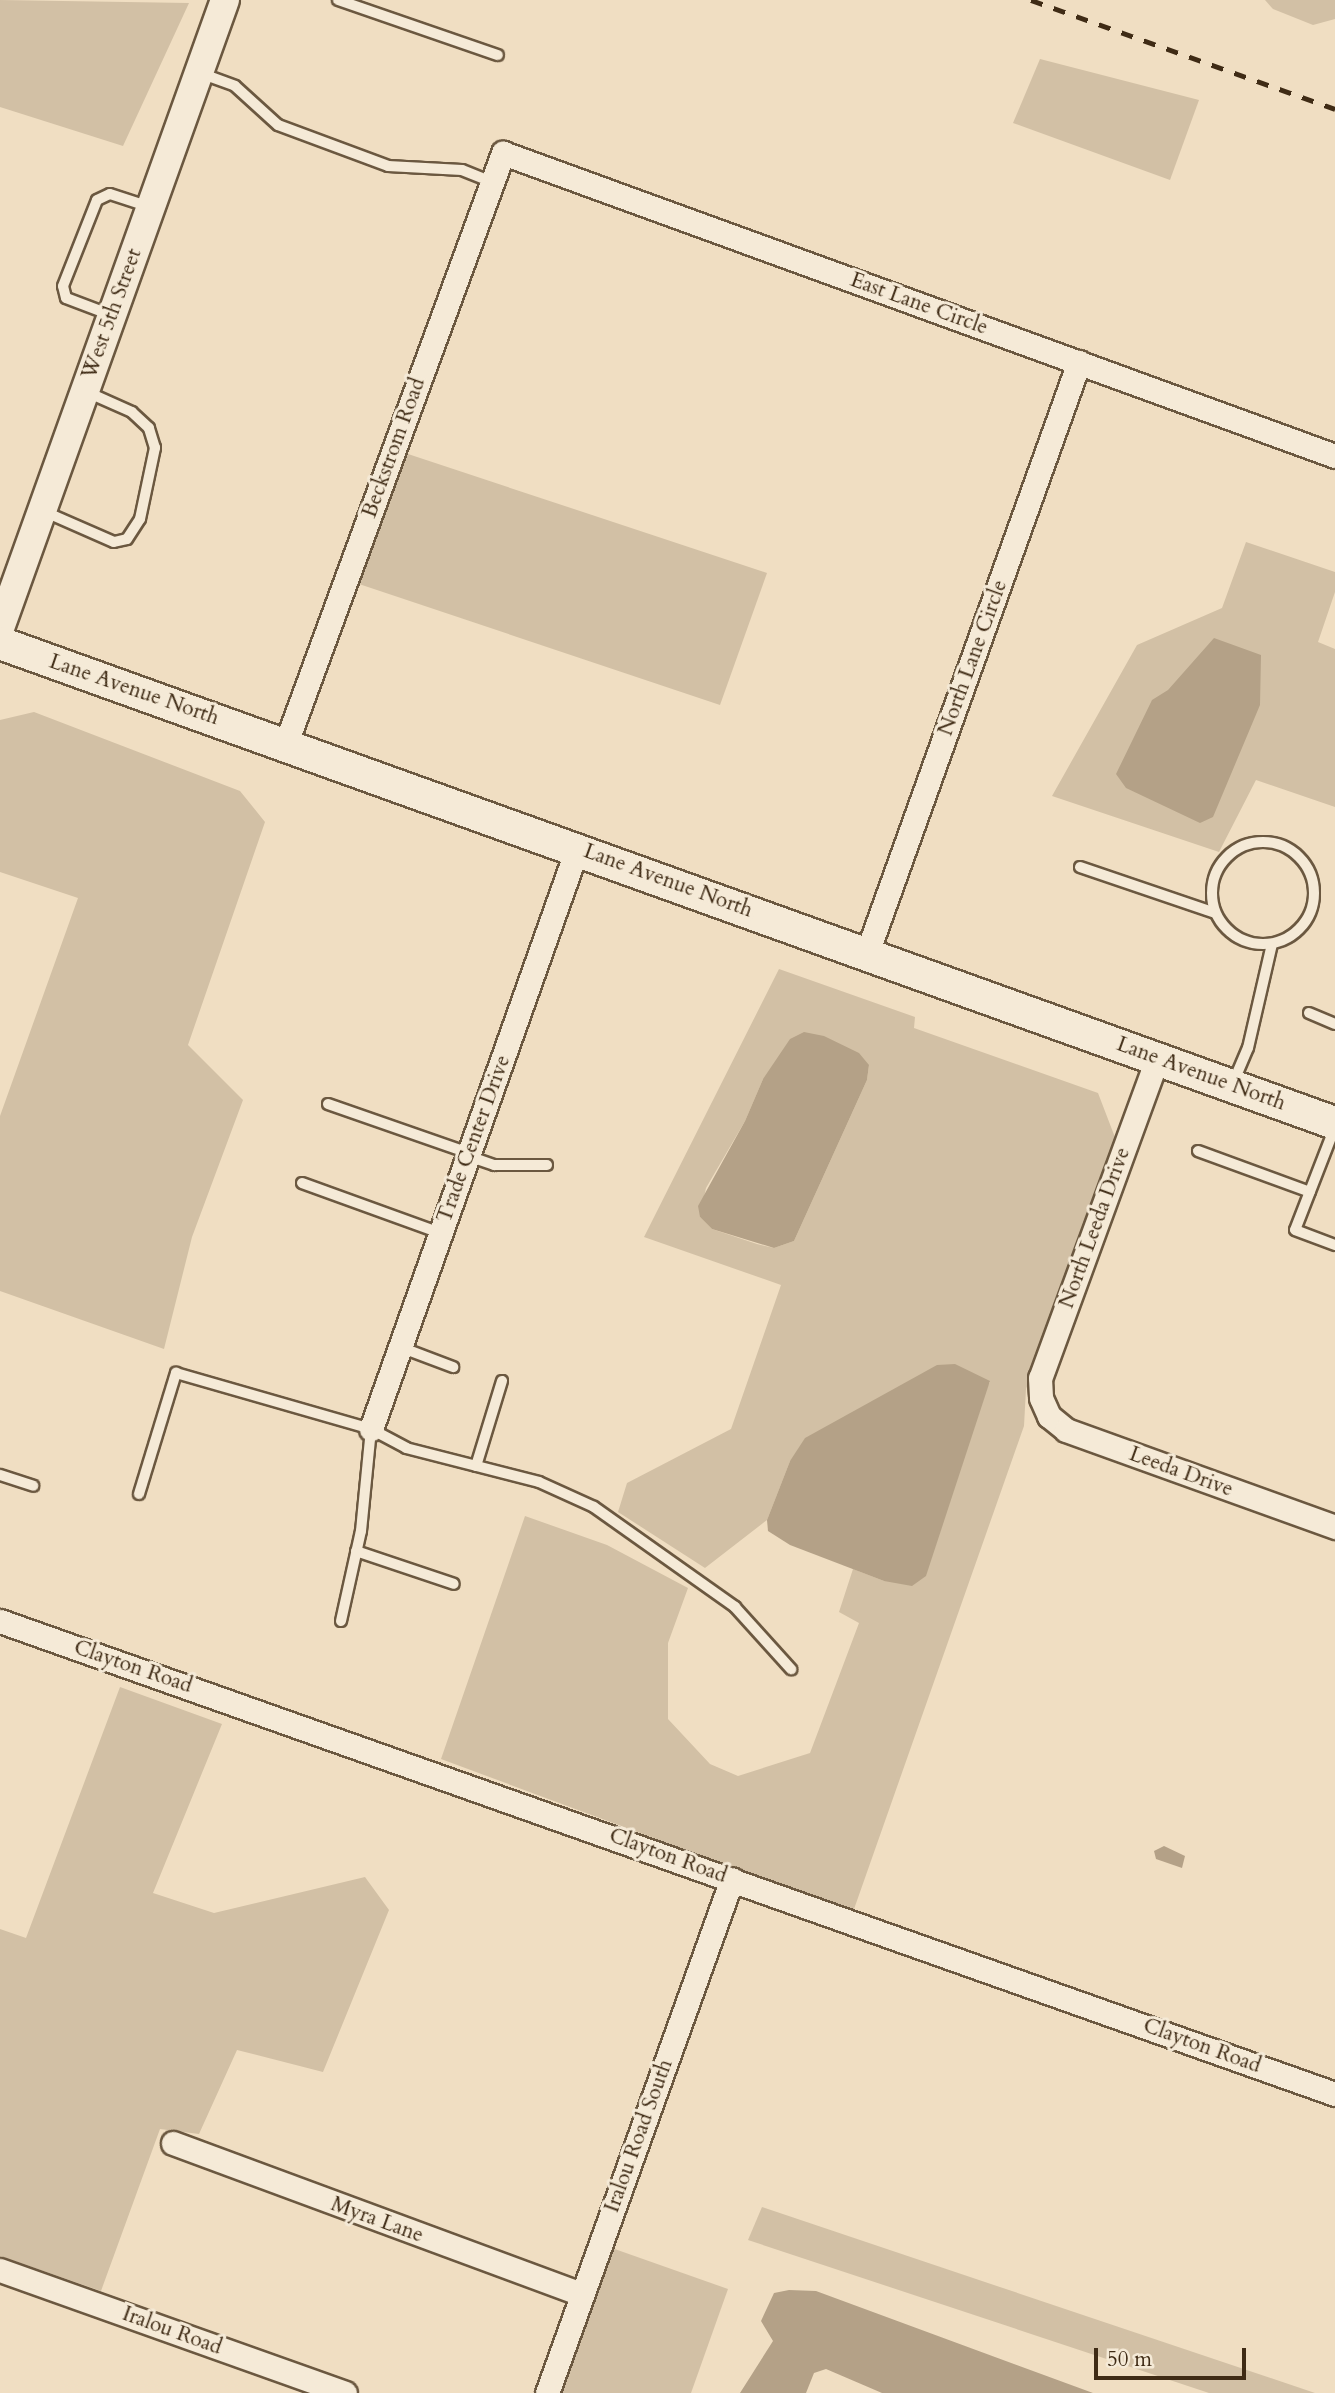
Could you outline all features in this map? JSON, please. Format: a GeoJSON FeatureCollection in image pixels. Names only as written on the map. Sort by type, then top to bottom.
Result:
{"type":"FeatureCollection","features":[{"type":"Feature","properties":{"kind":"main road","name":"Lane Avenue North"},"geometry":{"type":"LineString","coordinates":[[0,643],[286,743],[1335,1125]]}},
{"type":"Feature","properties":{"kind":"street","name":"West 5th Street"},"geometry":{"type":"LineString","coordinates":[[0,628],[225,0]]}},
{"type":"Feature","properties":{"kind":"street","name":"Beckstrom Road"},"geometry":{"type":"LineString","coordinates":[[286,743],[503,153]]}},
{"type":"Feature","properties":{"kind":"street","name":"East Lane Circle"},"geometry":{"type":"LineString","coordinates":[[503,153],[1335,456]]}},
{"type":"Feature","properties":{"kind":"street","name":"North Lane Circle"},"geometry":{"type":"LineString","coordinates":[[867,953],[1079,362]]}},
{"type":"Feature","properties":{"kind":"street","name":"Trade Center Drive"},"geometry":{"type":"LineString","coordinates":[[371,1429],[577,849]]}},
{"type":"Feature","properties":{"kind":"street","name":"North Leeda Drive"},"geometry":{"type":"LineString","coordinates":[[1041,1398],[1040,1378],[1157,1059]]}},
{"type":"Feature","properties":{"kind":"street","name":"Leeda Drive"},"geometry":{"type":"LineString","coordinates":[[1041,1398],[1049,1416],[1066,1430],[1335,1527]]}},
{"type":"Feature","properties":{"kind":"street","name":"Clayton Road"},"geometry":{"type":"LineString","coordinates":[[0,1621],[1335,2094]]}},
{"type":"Feature","properties":{"kind":"street","name":"Iralou Road South"},"geometry":{"type":"LineString","coordinates":[[547,2393],[732,1879]]}},
{"type":"Feature","properties":{"kind":"street","name":"Myra Lane"},"geometry":{"type":"LineString","coordinates":[[173,2143],[582,2294]]}},
{"type":"Feature","properties":{"kind":"street","name":"Iralou Road"},"geometry":{"type":"LineString","coordinates":[[0,2270],[345,2393]]}},
{"type":"Feature","properties":{"kind":"lane"},"geometry":{"type":"LineString","coordinates":[[338,0],[498,55]]}},
{"type":"Feature","properties":{"kind":"lane"},"geometry":{"type":"LineString","coordinates":[[199,73],[235,86],[278,125],[388,166],[461,170],[492,182]]}},
{"type":"Feature","properties":{"kind":"lane"},"geometry":{"type":"LineString","coordinates":[[111,315],[66,298],[63,286],[97,200],[110,194],[150,207]]}},
{"type":"Feature","properties":{"kind":"lane"},"geometry":{"type":"LineString","coordinates":[[41,510],[114,542],[127,539],[140,519],[155,448],[149,428],[132,412],[84,391]]}},
{"type":"Feature","properties":{"kind":"lane"},"geometry":{"type":"LineString","coordinates":[[1080,867],[1215,913],[1238,939],[1272,944],[1300,929],[1314,899],[1307,867],[1283,846],[1249,844],[1233,851],[1213,879],[1215,913]]}},
{"type":"Feature","properties":{"kind":"lane"},"geometry":{"type":"LineString","coordinates":[[1231,1085],[1248,1048],[1272,944]]}},
{"type":"Feature","properties":{"kind":"lane"},"geometry":{"type":"LineString","coordinates":[[1309,1013],[1335,1024]]}},
{"type":"Feature","properties":{"kind":"lane"},"geometry":{"type":"LineString","coordinates":[[328,1104],[494,1165],[547,1165]]}},
{"type":"Feature","properties":{"kind":"lane"},"geometry":{"type":"LineString","coordinates":[[1335,1125],[1295,1230],[1335,1245]]}},
{"type":"Feature","properties":{"kind":"lane"},"geometry":{"type":"LineString","coordinates":[[1198,1151],[1310,1192]]}},
{"type":"Feature","properties":{"kind":"lane"},"geometry":{"type":"LineString","coordinates":[[302,1183],[440,1233]]}},
{"type":"Feature","properties":{"kind":"lane"},"geometry":{"type":"LineString","coordinates":[[400,1347],[453,1367]]}},
{"type":"Feature","properties":{"kind":"lane"},"geometry":{"type":"LineString","coordinates":[[139,1494],[176,1373],[371,1429],[406,1448],[539,1482],[594,1507],[735,1607],[791,1669]]}},
{"type":"Feature","properties":{"kind":"lane"},"geometry":{"type":"LineString","coordinates":[[476,1466],[502,1381]]}},
{"type":"Feature","properties":{"kind":"lane"},"geometry":{"type":"LineString","coordinates":[[341,1621],[356,1551],[371,1429]]}},
{"type":"Feature","properties":{"kind":"lane"},"geometry":{"type":"LineString","coordinates":[[0,1475],[33,1486]]}},
{"type":"Feature","properties":{"kind":"lane"},"geometry":{"type":"LineString","coordinates":[[356,1551],[454,1584]]}},
{"type":"Feature","properties":{"kind":"shaded area"},"geometry":{"type":"Polygon","coordinates":[[[0,0],[189,3],[123,146],[0,107],[0,0]]]}},
{"type":"Feature","properties":{"kind":"shaded area"},"geometry":{"type":"Polygon","coordinates":[[[1265,0],[1335,0],[1335,19],[1313,25],[1273,9],[1265,0]]]}},
{"type":"Feature","properties":{"kind":"shaded area"},"geometry":{"type":"Polygon","coordinates":[[[1040,59],[1199,100],[1170,180],[1013,123],[1040,59]]]}},
{"type":"Feature","properties":{"kind":"shaded area"},"geometry":{"type":"Polygon","coordinates":[[[402,452],[767,573],[720,705],[356,583],[402,452]]]}},
{"type":"Feature","properties":{"kind":"shaded area"},"geometry":{"type":"Polygon","coordinates":[[[1246,542],[1335,572],[1335,592],[1318,642],[1335,649],[1335,807],[1256,780],[1219,852],[1052,796],[1137,645],[1222,608],[1246,542]]]}},
{"type":"Feature","properties":{"kind":"shaded area"},"geometry":{"type":"Polygon","coordinates":[[[1214,638],[1261,655],[1260,705],[1213,817],[1200,823],[1126,788],[1116,774],[1152,700],[1168,690],[1214,638]]]}},
{"type":"Feature","properties":{"kind":"shaded area"},"geometry":{"type":"Polygon","coordinates":[[[34,712],[240,791],[265,822],[188,1045],[243,1100],[192,1237],[164,1349],[0,1291],[0,1116],[78,898],[0,872],[0,720],[34,712]]]}},
{"type":"Feature","properties":{"kind":"shaded area"},"geometry":{"type":"Polygon","coordinates":[[[779,969],[915,1017],[914,1028],[1098,1093],[1116,1140],[1026,1389],[1024,1426],[853,1912],[441,1759],[525,1516],[607,1545],[688,1588],[668,1643],[668,1719],[710,1764],[738,1776],[810,1753],[859,1623],[839,1612],[853,1569],[884,1581],[990,1382],[955,1365],[790,1461],[767,1520],[705,1568],[618,1512],[627,1483],[731,1429],[781,1285],[644,1237],[779,969]],[[869,1065],[763,1079],[745,1121],[706,1188],[700,1217],[712,1229],[757,1244],[774,1248],[794,1241],[867,1080],[869,1065]]]}},
{"type":"Feature","properties":{"kind":"shaded area"},"geometry":{"type":"Polygon","coordinates":[[[804,1032],[824,1036],[859,1053],[869,1065],[867,1080],[794,1241],[774,1248],[712,1229],[700,1217],[698,1206],[745,1121],[763,1079],[790,1039],[804,1032]]]}},
{"type":"Feature","properties":{"kind":"shaded area"},"geometry":{"type":"Polygon","coordinates":[[[955,1364],[990,1381],[926,1576],[912,1586],[884,1581],[790,1545],[768,1531],[767,1520],[790,1461],[805,1438],[937,1365],[955,1364]]]}},
{"type":"Feature","properties":{"kind":"shaded area"},"geometry":{"type":"Polygon","coordinates":[[[120,1687],[222,1724],[153,1893],[214,1913],[365,1877],[389,1910],[323,2072],[237,2050],[199,2134],[160,2129],[101,2291],[0,2256],[0,1929],[26,1938],[120,1687]]]}},
{"type":"Feature","properties":{"kind":"shaded area"},"geometry":{"type":"Polygon","coordinates":[[[1164,1846],[1185,1856],[1182,1868],[1156,1859],[1154,1851],[1164,1846]]]}},
{"type":"Feature","properties":{"kind":"shaded area"},"geometry":{"type":"Polygon","coordinates":[[[762,2207],[1315,2393],[1209,2393],[748,2240],[762,2207]]]}},
{"type":"Feature","properties":{"kind":"shaded area"},"geometry":{"type":"Polygon","coordinates":[[[609,2247],[728,2289],[691,2393],[558,2393],[609,2247]]]}},
{"type":"Feature","properties":{"kind":"shaded area"},"geometry":{"type":"Polygon","coordinates":[[[789,2290],[816,2291],[1093,2393],[882,2393],[826,2369],[814,2373],[806,2393],[740,2393],[773,2341],[761,2321],[774,2293],[789,2290]]]}},
{"type":"Feature","properties":{"kind":"railway"},"geometry":{"type":"LineString","coordinates":[[1031,0],[1335,109]]}}]}
